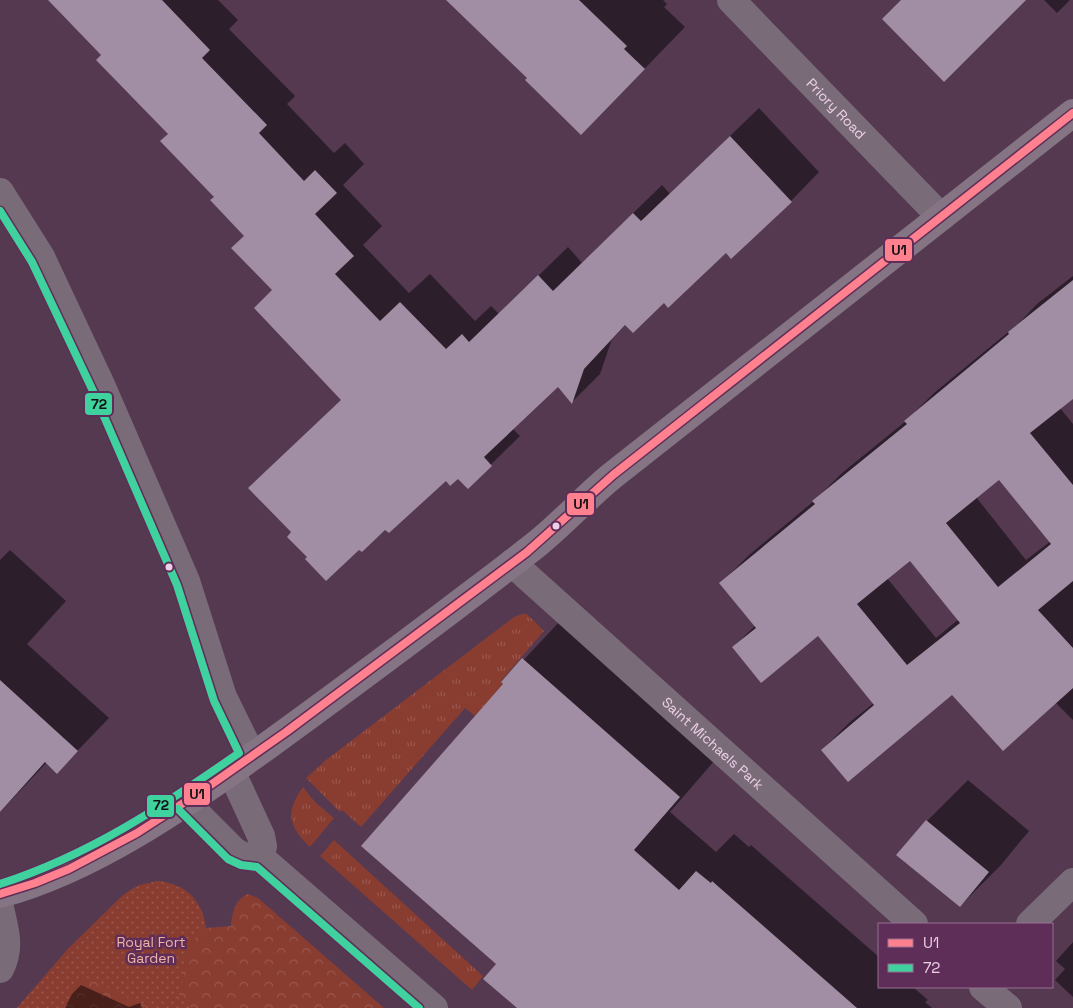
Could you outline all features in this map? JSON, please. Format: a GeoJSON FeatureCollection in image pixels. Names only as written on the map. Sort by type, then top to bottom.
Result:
{"type":"FeatureCollection","features":[{"type":"Feature","properties":{"kind":"street","name":"Priory Road"},"geometry":{"type":"LineString","coordinates":[[731,0],[941,217]]}},
{"type":"Feature","properties":{"kind":"street"},"geometry":{"type":"LineString","coordinates":[[0,894],[42,880],[86,861],[125,839],[242,764],[335,697],[539,542],[613,475],[1073,113]]}},
{"type":"Feature","properties":{"kind":"street"},"geometry":{"type":"LineString","coordinates":[[0,192],[41,257],[102,387],[186,581],[242,764],[253,815],[263,846],[260,857]]}},
{"type":"Feature","properties":{"kind":"street","name":"Saint Michaels Park"},"geometry":{"type":"LineString","coordinates":[[512,563],[913,923]]}},
{"type":"Feature","properties":{"kind":"street"},"geometry":{"type":"LineString","coordinates":[[185,802],[234,851],[242,856],[260,857],[434,1008]]}},
{"type":"Feature","properties":{"kind":"street"},"geometry":{"type":"LineString","coordinates":[[1031,923],[1073,882]]}},
{"type":"Feature","properties":{"kind":"street"},"geometry":{"type":"LineString","coordinates":[[0,908],[7,942],[5,960],[0,969]]}},
{"type":"Feature","properties":{"kind":"street"},"geometry":{"type":"LineString","coordinates":[[985,988],[1008,1008]]}},
{"type":"Feature","properties":{"kind":"green space"},"geometry":{"type":"Polygon","coordinates":[[[527,614],[544,631],[501,681],[503,684],[475,716],[465,708],[361,827],[342,810],[340,812],[306,778],[326,760],[514,617],[527,614]]]}},
{"type":"Feature","properties":{"kind":"green space"},"geometry":{"type":"Polygon","coordinates":[[[303,787],[315,802],[334,818],[310,847],[297,832],[292,819],[293,804],[303,787]]]}},
{"type":"Feature","properties":{"kind":"green space"},"geometry":{"type":"Polygon","coordinates":[[[334,840],[483,976],[472,990],[320,856],[334,840]]]}},
{"type":"Feature","properties":{"kind":"green space","name":"Royal Fort Garden"},"geometry":{"type":"Polygon","coordinates":[[[158,881],[177,886],[191,895],[200,909],[206,928],[231,926],[233,911],[240,899],[248,894],[258,898],[384,1008],[17,1008],[68,949],[120,898],[140,885],[158,881]]]}},
{"type":"Feature","properties":{"kind":"green space"},"geometry":{"type":"Polygon","coordinates":[[[158,881],[177,886],[191,895],[201,909],[204,918],[206,928],[187,946],[179,996],[192,1008],[151,1008],[87,978],[76,983],[64,1008],[17,1008],[68,949],[120,898],[140,885],[158,881]]]}},
{"type":"Feature","properties":{"kind":"building"},"geometry":{"type":"Polygon","coordinates":[[[48,0],[162,0],[210,50],[202,58],[267,125],[259,133],[304,181],[315,170],[337,193],[315,214],[354,256],[335,274],[380,321],[400,302],[446,349],[462,334],[469,342],[538,275],[553,291],[633,213],[641,221],[730,136],[792,202],[731,259],[726,253],[668,308],[664,303],[633,333],[625,325],[584,369],[572,404],[558,387],[484,457],[492,466],[468,489],[458,479],[450,486],[446,481],[389,533],[385,530],[362,552],[359,550],[326,581],[305,559],[307,557],[287,537],[291,532],[248,488],[341,400],[254,308],[272,290],[231,248],[244,236],[210,200],[214,197],[160,141],[168,134],[96,60],[101,55],[48,0]]]}},
{"type":"Feature","properties":{"kind":"building"},"geometry":{"type":"Polygon","coordinates":[[[446,0],[579,0],[627,46],[624,49],[645,69],[581,135],[525,80],[527,78],[446,0]]]}},
{"type":"Feature","properties":{"kind":"building"},"geometry":{"type":"Polygon","coordinates":[[[901,0],[1026,0],[944,82],[882,19],[901,0]]]}},
{"type":"Feature","properties":{"kind":"building"},"geometry":{"type":"Polygon","coordinates":[[[1073,280],[1073,399],[1030,433],[1073,485],[1073,581],[1038,610],[1073,648],[1073,688],[1003,751],[952,695],[848,782],[821,750],[874,705],[818,636],[761,683],[732,647],[756,628],[719,583],[815,504],[812,501],[907,424],[904,421],[1009,334],[1008,332],[1073,280]],[[999,480],[946,523],[998,587],[1051,544],[999,480]],[[910,561],[857,604],[907,665],[960,623],[910,561]]]}},
{"type":"Feature","properties":{"kind":"building"},"geometry":{"type":"Polygon","coordinates":[[[522,658],[680,797],[634,850],[679,890],[696,871],[711,883],[712,881],[857,1008],[517,1008],[483,979],[496,964],[361,846],[503,684],[501,682],[522,658]]]}},
{"type":"Feature","properties":{"kind":"building"},"geometry":{"type":"Polygon","coordinates":[[[0,680],[78,751],[57,774],[45,762],[0,812],[0,680]]]}},
{"type":"Feature","properties":{"kind":"building"},"geometry":{"type":"Polygon","coordinates":[[[926,820],[989,872],[960,907],[896,855],[926,820]]]}},
{"type":"Feature","properties":{"kind":"transit line","name":"U1"},"geometry":{"type":"LineString","coordinates":[[0,894],[35,883],[69,869],[137,833],[202,791],[286,732],[527,552],[613,475],[1073,113]]}},
{"type":"Feature","properties":{"kind":"transit line","name":"72"},"geometry":{"type":"LineString","coordinates":[[0,211],[32,262],[93,391],[177,585],[214,701],[239,753],[154,810],[95,844],[65,859],[0,884]]}},
{"type":"Feature","properties":{"kind":"transit line","name":"72"},"geometry":{"type":"LineString","coordinates":[[178,809],[228,859],[241,865],[257,867],[419,1008]]}}]}
